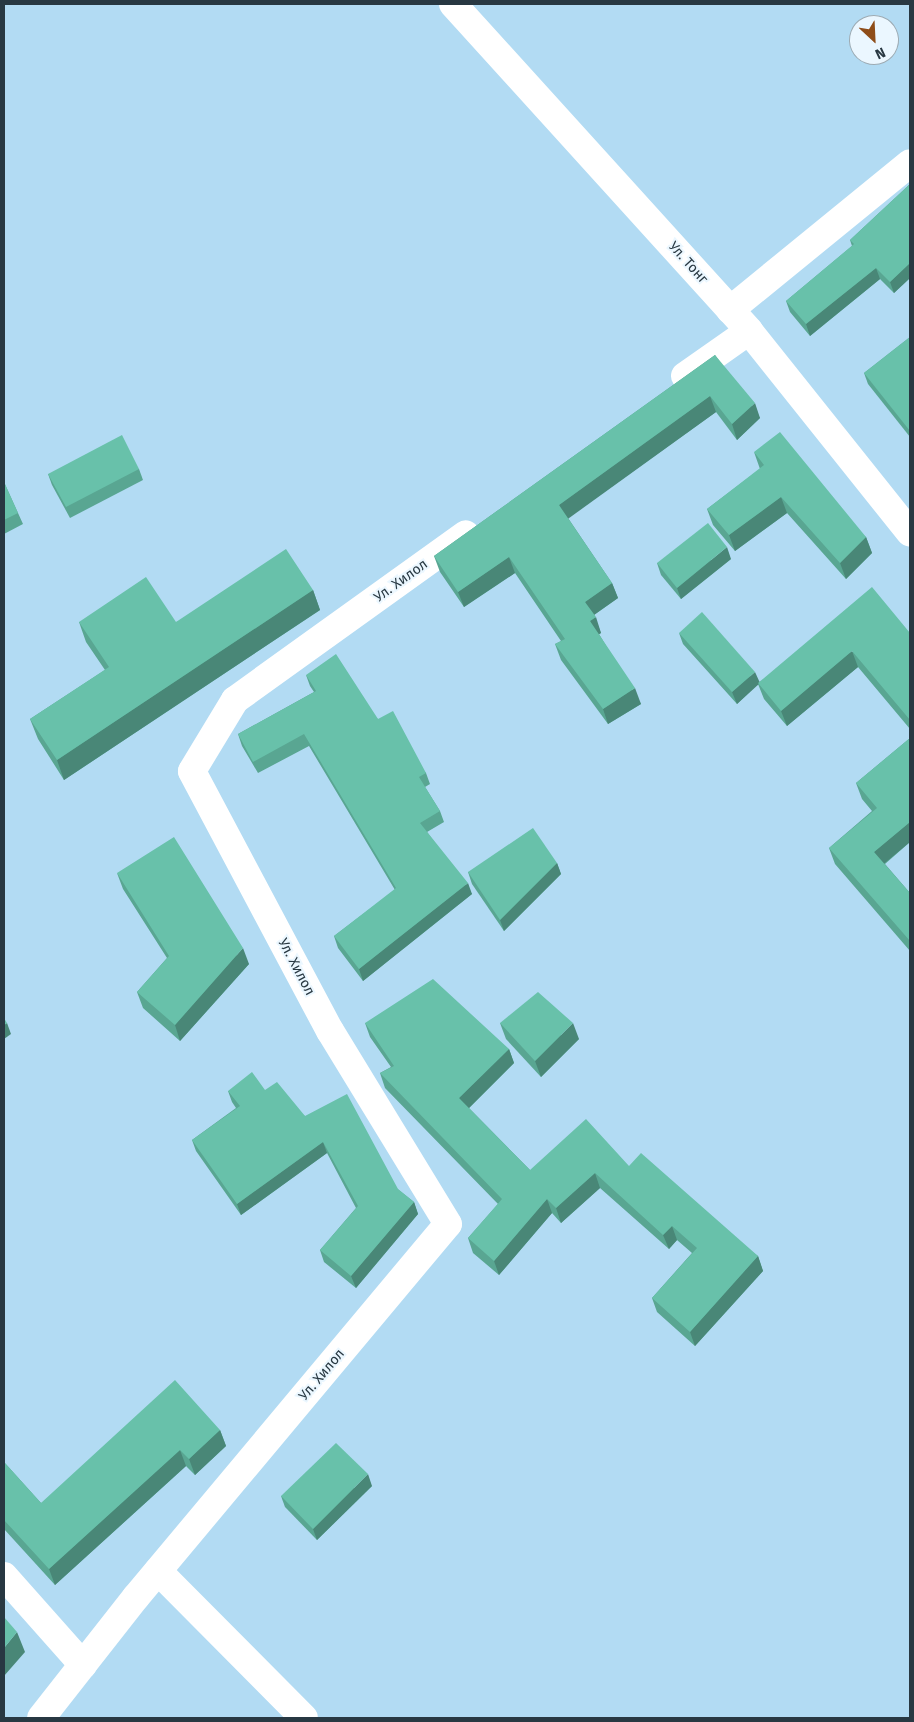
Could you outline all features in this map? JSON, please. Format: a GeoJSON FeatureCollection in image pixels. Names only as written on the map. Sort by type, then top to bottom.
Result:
{"type":"FeatureCollection","features":[{"type":"Feature","properties":{"kind":"street","name":"Ул. Тонг"},"geometry":{"type":"LineString","coordinates":[[453,4],[749,331],[910,533]]}},
{"type":"Feature","properties":{"kind":"street"},"geometry":{"type":"LineString","coordinates":[[730,310],[910,163]]}},
{"type":"Feature","properties":{"kind":"street"},"geometry":{"type":"LineString","coordinates":[[661,394],[749,331]]}},
{"type":"Feature","properties":{"kind":"street","name":"Ул. Хилол"},"geometry":{"type":"LineString","coordinates":[[41,1718],[158,1571],[448,1224],[330,1032],[192,771],[235,700],[484,521]]}},
{"type":"Feature","properties":{"kind":"street"},"geometry":{"type":"LineString","coordinates":[[158,1571],[304,1718]]}},
{"type":"Feature","properties":{"kind":"street"},"geometry":{"type":"LineString","coordinates":[[4,1576],[83,1665]]}},
{"type":"Feature","properties":{"kind":"building"},"geometry":{"type":"Polygon","coordinates":[[[910,184],[910,263],[890,282],[876,268],[806,324],[786,301],[854,244],[850,240],[910,184]]]}},
{"type":"Feature","properties":{"kind":"building"},"geometry":{"type":"Polygon","coordinates":[[[910,337],[910,431],[864,373],[910,337]]]}},
{"type":"Feature","properties":{"kind":"building"},"geometry":{"type":"Polygon","coordinates":[[[715,355],[755,403],[732,424],[710,396],[559,505],[612,583],[585,602],[596,617],[590,621],[635,688],[603,709],[555,644],[565,639],[509,557],[458,592],[434,556],[715,355]]]}},
{"type":"Feature","properties":{"kind":"building"},"geometry":{"type":"Polygon","coordinates":[[[780,432],[866,537],[840,563],[781,497],[729,535],[707,509],[764,465],[754,452],[780,432]]]}},
{"type":"Feature","properties":{"kind":"building"},"geometry":{"type":"Polygon","coordinates":[[[122,435],[139,469],[66,507],[48,474],[122,435]]]}},
{"type":"Feature","properties":{"kind":"building"},"geometry":{"type":"Polygon","coordinates":[[[4,482],[18,513],[4,520],[4,482]]]}},
{"type":"Feature","properties":{"kind":"building"},"geometry":{"type":"Polygon","coordinates":[[[708,523],[727,547],[677,588],[657,563],[708,523]]]}},
{"type":"Feature","properties":{"kind":"building"},"geometry":{"type":"Polygon","coordinates":[[[286,549],[313,590],[57,760],[30,719],[109,667],[79,622],[146,577],[176,622],[286,549]]]}},
{"type":"Feature","properties":{"kind":"building"},"geometry":{"type":"Polygon","coordinates":[[[872,587],[910,633],[910,720],[852,651],[781,711],[758,683],[872,587]]]}},
{"type":"Feature","properties":{"kind":"building"},"geometry":{"type":"Polygon","coordinates":[[[702,612],[755,672],[732,692],[679,633],[702,612]]]}},
{"type":"Feature","properties":{"kind":"building"},"geometry":{"type":"Polygon","coordinates":[[[336,654],[378,719],[393,711],[426,773],[419,777],[440,811],[420,823],[468,883],[359,969],[334,936],[396,888],[304,734],[253,762],[238,734],[316,691],[306,675],[336,654]]]}},
{"type":"Feature","properties":{"kind":"building"},"geometry":{"type":"Polygon","coordinates":[[[910,738],[910,822],[874,852],[910,893],[910,941],[829,848],[877,808],[856,783],[910,738]]]}},
{"type":"Feature","properties":{"kind":"building"},"geometry":{"type":"Polygon","coordinates":[[[533,828],[557,863],[500,920],[468,872],[533,828]]]}},
{"type":"Feature","properties":{"kind":"building"},"geometry":{"type":"Polygon","coordinates":[[[174,837],[243,948],[175,1025],[137,992],[169,956],[117,873],[174,837]]]}},
{"type":"Feature","properties":{"kind":"building"},"geometry":{"type":"Polygon","coordinates":[[[433,979],[509,1049],[459,1098],[530,1170],[586,1119],[629,1166],[641,1153],[758,1256],[690,1332],[652,1298],[697,1248],[672,1226],[663,1235],[595,1173],[556,1208],[547,1199],[494,1261],[468,1238],[502,1199],[380,1073],[394,1066],[365,1023],[433,979]]]}},
{"type":"Feature","properties":{"kind":"building"},"geometry":{"type":"Polygon","coordinates":[[[538,992],[573,1023],[535,1061],[500,1023],[538,992]]]}},
{"type":"Feature","properties":{"kind":"building"},"geometry":{"type":"Polygon","coordinates":[[[252,1072],[265,1090],[277,1082],[305,1116],[347,1094],[398,1189],[414,1202],[351,1276],[320,1250],[358,1206],[323,1142],[237,1204],[192,1140],[240,1106],[228,1091],[252,1072]]]}},
{"type":"Feature","properties":{"kind":"building"},"geometry":{"type":"Polygon","coordinates":[[[175,1380],[220,1430],[189,1459],[180,1450],[49,1569],[4,1520],[4,1462],[41,1503],[175,1380]]]}},
{"type":"Feature","properties":{"kind":"building"},"geometry":{"type":"Polygon","coordinates":[[[336,1443],[368,1474],[313,1529],[281,1496],[336,1443]]]}},
{"type":"Feature","properties":{"kind":"building"},"geometry":{"type":"Polygon","coordinates":[[[4,1617],[17,1632],[4,1648],[4,1617]]]}}]}
